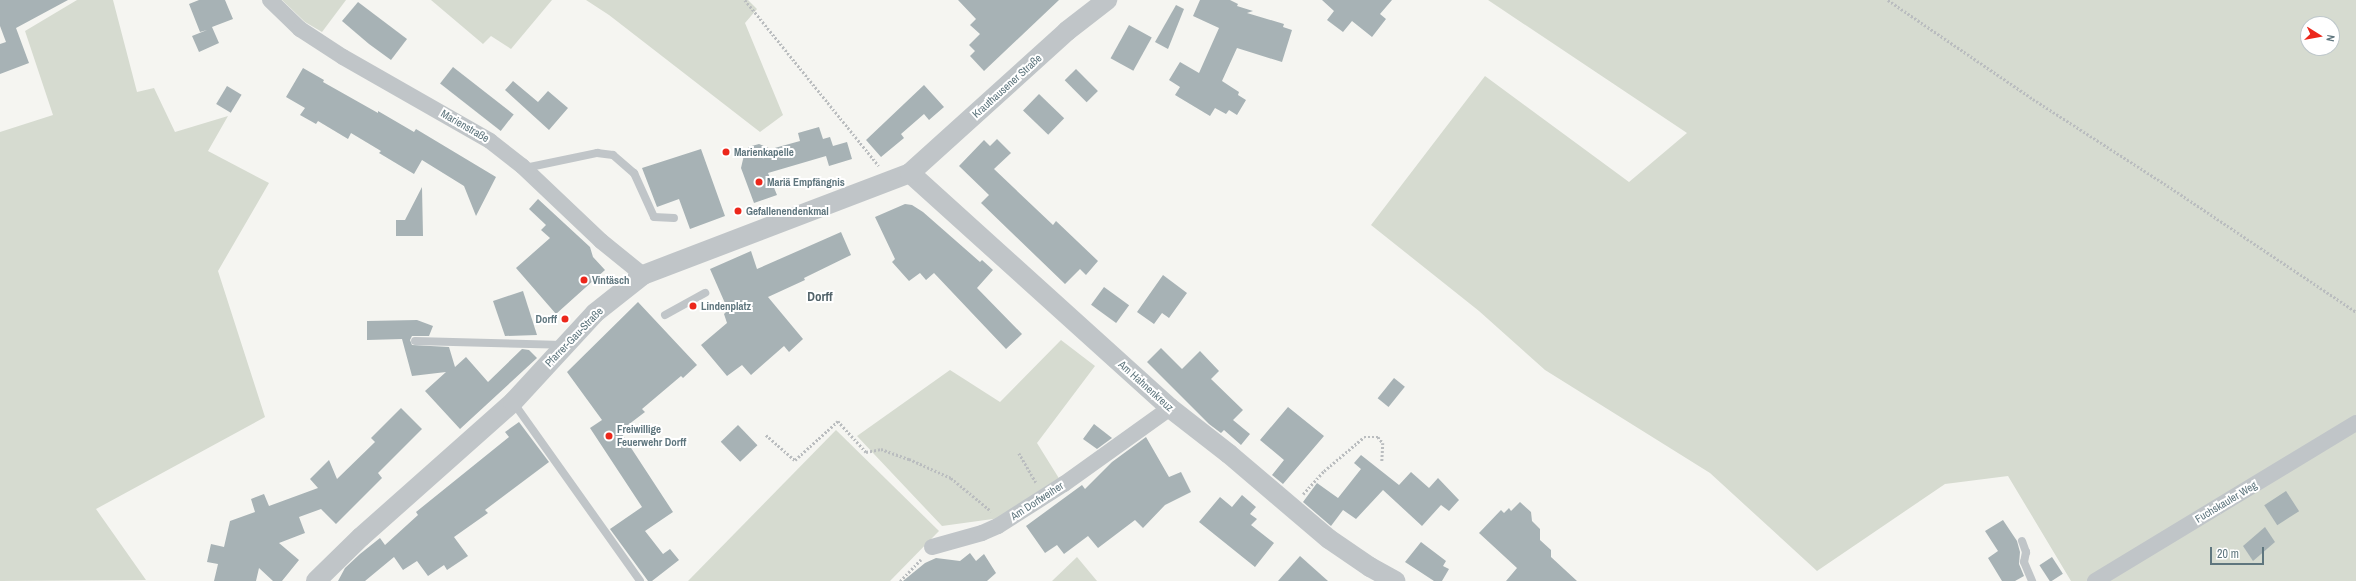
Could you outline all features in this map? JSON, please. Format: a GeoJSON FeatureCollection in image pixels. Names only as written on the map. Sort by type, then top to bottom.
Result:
{"type":"FeatureCollection","features":[{"type":"Feature","properties":{"kind":"street","name":"Marienstraße"},"geometry":{"type":"LineString","coordinates":[[270,0],[300,29],[343,57],[490,141],[524,169],[601,241],[644,275]]}},
{"type":"Feature","properties":{"kind":"street","name":"Krauthausener Straße"},"geometry":{"type":"LineString","coordinates":[[910,174],[1067,31],[1107,0]]}},
{"type":"Feature","properties":{"kind":"street","name":"Pfarrer-Gau-Straße"},"geometry":{"type":"LineString","coordinates":[[316,581],[361,537],[513,402],[595,313],[644,275],[910,174]]}},
{"type":"Feature","properties":{"kind":"street","name":"Am Hahnenkreuz"},"geometry":{"type":"LineString","coordinates":[[910,174],[1170,408],[1229,454],[1329,539],[1370,567],[1395,581]]}},
{"type":"Feature","properties":{"kind":"street","name":"Am Dorfweiher"},"geometry":{"type":"LineString","coordinates":[[932,547],[998,526],[1064,484],[1170,408]]}},
{"type":"Feature","properties":{"kind":"street","name":"Fuchskauler Weg"},"geometry":{"type":"LineString","coordinates":[[2095,581],[2356,422]]}},
{"type":"Feature","properties":{"kind":"lane"},"geometry":{"type":"LineString","coordinates":[[524,169],[597,153],[613,154],[634,173],[654,218],[674,218]]}},
{"type":"Feature","properties":{"kind":"lane"},"geometry":{"type":"LineString","coordinates":[[665,315],[705,293]]}},
{"type":"Feature","properties":{"kind":"lane"},"geometry":{"type":"LineString","coordinates":[[416,341],[566,345]]}},
{"type":"Feature","properties":{"kind":"lane"},"geometry":{"type":"LineString","coordinates":[[513,402],[640,581]]}},
{"type":"Feature","properties":{"kind":"lane"},"geometry":{"type":"LineString","coordinates":[[2022,541],[2026,552],[2024,562],[2032,581]]}},
{"type":"Feature","properties":{"kind":"path"},"geometry":{"type":"LineString","coordinates":[[745,0],[878,164],[890,182]]}},
{"type":"Feature","properties":{"kind":"path"},"geometry":{"type":"LineString","coordinates":[[1888,0],[2033,99],[2174,190],[2356,312]]}},
{"type":"Feature","properties":{"kind":"path"},"geometry":{"type":"LineString","coordinates":[[766,435],[795,460],[838,421],[866,452],[881,449],[909,459],[951,478],[994,513]]}},
{"type":"Feature","properties":{"kind":"path"},"geometry":{"type":"LineString","coordinates":[[1292,507],[1324,471],[1364,437],[1378,437],[1383,443],[1384,450],[1382,462]]}},
{"type":"Feature","properties":{"kind":"path"},"geometry":{"type":"LineString","coordinates":[[1019,453],[1037,485]]}},
{"type":"Feature","properties":{"kind":"path"},"geometry":{"type":"LineString","coordinates":[[900,581],[932,547]]}},
{"type":"Feature","properties":{"kind":"shaded area"},"geometry":{"type":"Polygon","coordinates":[[[77,0],[113,0],[137,92],[154,88],[175,132],[228,116],[208,151],[269,183],[218,271],[265,417],[96,509],[146,580],[0,581],[0,132],[53,115],[25,31],[77,0]]]}},
{"type":"Feature","properties":{"kind":"shaded area"},"geometry":{"type":"Polygon","coordinates":[[[282,0],[346,0],[322,32],[305,22],[282,0]]]}},
{"type":"Feature","properties":{"kind":"shaded area"},"geometry":{"type":"Polygon","coordinates":[[[431,0],[552,0],[511,49],[491,36],[483,44],[431,0]]]}},
{"type":"Feature","properties":{"kind":"shaded area"},"geometry":{"type":"Polygon","coordinates":[[[586,0],[748,0],[757,9],[745,23],[783,115],[760,132],[609,15],[586,0]]]}},
{"type":"Feature","properties":{"kind":"shaded area"},"geometry":{"type":"Polygon","coordinates":[[[1488,0],[2356,0],[2356,581],[2071,581],[2008,476],[1945,484],[1817,571],[1710,473],[1545,370],[1479,311],[1371,225],[1485,76],[1629,182],[1687,133],[1488,0]]]}},
{"type":"Feature","properties":{"kind":"shaded area"},"geometry":{"type":"Polygon","coordinates":[[[1061,340],[1095,366],[1037,443],[1060,480],[1000,518],[942,526],[857,436],[950,370],[1000,402],[1061,340]]]}},
{"type":"Feature","properties":{"kind":"shaded area"},"geometry":{"type":"Polygon","coordinates":[[[836,430],[939,531],[890,581],[688,581],[836,430]]]}},
{"type":"Feature","properties":{"kind":"shaded area"},"geometry":{"type":"Polygon","coordinates":[[[1077,557],[1097,581],[1052,581],[1077,557]]]}},
{"type":"Feature","properties":{"kind":"building"},"geometry":{"type":"Polygon","coordinates":[[[0,0],[68,0],[16,28],[29,63],[0,74],[0,44],[6,42],[0,26],[0,0]]]}},
{"type":"Feature","properties":{"kind":"building"},"geometry":{"type":"Polygon","coordinates":[[[199,0],[225,0],[233,19],[212,27],[219,43],[199,52],[192,36],[207,30],[200,32],[189,4],[199,0]]]}},
{"type":"Feature","properties":{"kind":"building"},"geometry":{"type":"Polygon","coordinates":[[[958,0],[1059,0],[984,71],[970,56],[975,51],[969,45],[980,34],[970,25],[976,19],[958,0]]]}},
{"type":"Feature","properties":{"kind":"building"},"geometry":{"type":"Polygon","coordinates":[[[1200,0],[1230,0],[1238,4],[1237,6],[1253,11],[1247,13],[1284,24],[1283,27],[1292,30],[1282,62],[1237,48],[1222,81],[1239,92],[1238,95],[1246,100],[1237,115],[1229,110],[1226,114],[1215,108],[1210,116],[1175,95],[1180,87],[1169,80],[1180,62],[1199,73],[1219,28],[1193,16],[1200,0]]]}},
{"type":"Feature","properties":{"kind":"building"},"geometry":{"type":"Polygon","coordinates":[[[1322,0],[1392,0],[1380,14],[1386,19],[1372,37],[1352,21],[1343,32],[1327,20],[1334,11],[1322,0]]]}},
{"type":"Feature","properties":{"kind":"building"},"geometry":{"type":"Polygon","coordinates":[[[358,2],[407,39],[391,60],[342,21],[358,2]]]}},
{"type":"Feature","properties":{"kind":"building"},"geometry":{"type":"Polygon","coordinates":[[[1176,5],[1184,9],[1168,49],[1155,42],[1176,5]]]}},
{"type":"Feature","properties":{"kind":"building"},"geometry":{"type":"Polygon","coordinates":[[[1129,25],[1152,38],[1133,71],[1111,58],[1129,25]]]}},
{"type":"Feature","properties":{"kind":"building"},"geometry":{"type":"Polygon","coordinates":[[[453,67],[514,114],[501,131],[440,84],[453,67]]]}},
{"type":"Feature","properties":{"kind":"building"},"geometry":{"type":"Polygon","coordinates":[[[303,68],[324,80],[323,82],[378,113],[378,111],[414,132],[416,129],[496,177],[476,216],[464,186],[422,160],[414,174],[379,153],[381,151],[351,133],[348,139],[318,121],[316,124],[300,115],[305,108],[286,97],[303,68]]]}},
{"type":"Feature","properties":{"kind":"building"},"geometry":{"type":"Polygon","coordinates":[[[1076,69],[1098,91],[1087,102],[1065,80],[1076,69]]]}},
{"type":"Feature","properties":{"kind":"building"},"geometry":{"type":"Polygon","coordinates":[[[513,81],[538,102],[548,91],[568,108],[549,130],[505,90],[513,81]]]}},
{"type":"Feature","properties":{"kind":"building"},"geometry":{"type":"Polygon","coordinates":[[[924,85],[944,107],[929,120],[924,114],[901,134],[904,138],[881,157],[866,140],[924,85]]]}},
{"type":"Feature","properties":{"kind":"building"},"geometry":{"type":"Polygon","coordinates":[[[227,86],[242,95],[231,113],[216,104],[227,86]]]}},
{"type":"Feature","properties":{"kind":"building"},"geometry":{"type":"Polygon","coordinates":[[[1039,94],[1064,118],[1048,135],[1023,111],[1039,94]]]}},
{"type":"Feature","properties":{"kind":"building"},"geometry":{"type":"Polygon","coordinates":[[[819,127],[823,139],[830,137],[833,146],[847,142],[852,159],[829,166],[826,156],[768,173],[777,195],[754,203],[741,168],[744,155],[750,152],[748,147],[759,144],[771,149],[800,141],[798,133],[819,127]]]}},
{"type":"Feature","properties":{"kind":"building"},"geometry":{"type":"Polygon","coordinates":[[[997,139],[1011,153],[994,169],[1053,225],[1056,221],[1098,261],[1086,275],[1080,269],[1065,284],[981,203],[989,195],[959,166],[984,140],[990,146],[997,139]]]}},
{"type":"Feature","properties":{"kind":"building"},"geometry":{"type":"Polygon","coordinates":[[[701,149],[725,216],[690,229],[679,199],[657,207],[642,168],[701,149]]]}},
{"type":"Feature","properties":{"kind":"building"},"geometry":{"type":"Polygon","coordinates":[[[422,187],[423,236],[396,236],[396,220],[405,220],[422,187]]]}},
{"type":"Feature","properties":{"kind":"building"},"geometry":{"type":"Polygon","coordinates":[[[538,199],[590,247],[593,257],[605,270],[556,314],[516,268],[550,238],[541,230],[546,225],[529,209],[538,199]]]}},
{"type":"Feature","properties":{"kind":"building"},"geometry":{"type":"Polygon","coordinates":[[[905,204],[912,205],[923,212],[980,262],[982,260],[993,270],[977,288],[1022,334],[1006,349],[934,273],[926,280],[920,273],[909,281],[892,262],[895,259],[875,217],[905,204]]]}},
{"type":"Feature","properties":{"kind":"building"},"geometry":{"type":"Polygon","coordinates":[[[841,232],[851,255],[804,278],[805,280],[768,297],[803,339],[789,352],[784,346],[751,375],[742,365],[727,376],[701,345],[727,323],[724,314],[728,310],[710,269],[751,251],[757,269],[841,232]]]}},
{"type":"Feature","properties":{"kind":"building"},"geometry":{"type":"Polygon","coordinates":[[[1163,275],[1187,293],[1169,318],[1162,313],[1154,324],[1137,312],[1163,275]]]}},
{"type":"Feature","properties":{"kind":"building"},"geometry":{"type":"Polygon","coordinates":[[[1104,287],[1129,305],[1116,323],[1091,305],[1104,287]]]}},
{"type":"Feature","properties":{"kind":"building"},"geometry":{"type":"Polygon","coordinates":[[[523,291],[537,335],[505,336],[493,301],[523,291]]]}},
{"type":"Feature","properties":{"kind":"building"},"geometry":{"type":"Polygon","coordinates":[[[638,302],[697,365],[683,378],[681,376],[642,409],[645,412],[620,431],[673,512],[645,531],[663,554],[670,549],[679,560],[652,581],[648,581],[610,529],[642,507],[590,428],[602,420],[567,372],[638,302]]]}},
{"type":"Feature","properties":{"kind":"building"},"geometry":{"type":"Polygon","coordinates":[[[417,320],[433,326],[429,336],[412,336],[410,340],[412,345],[449,347],[455,367],[466,357],[488,382],[522,349],[529,350],[537,358],[460,429],[425,391],[446,372],[412,376],[402,339],[367,340],[367,321],[417,320]]]}},
{"type":"Feature","properties":{"kind":"building"},"geometry":{"type":"Polygon","coordinates":[[[1161,348],[1182,369],[1200,351],[1219,371],[1211,379],[1243,410],[1233,420],[1250,434],[1241,445],[1224,430],[1221,433],[1209,424],[1147,362],[1161,348]]]}},
{"type":"Feature","properties":{"kind":"building"},"geometry":{"type":"Polygon","coordinates":[[[1394,378],[1405,387],[1389,407],[1378,398],[1394,378]]]}},
{"type":"Feature","properties":{"kind":"building"},"geometry":{"type":"Polygon","coordinates":[[[1288,407],[1324,436],[1283,484],[1272,475],[1284,460],[1260,440],[1288,407]]]}},
{"type":"Feature","properties":{"kind":"building"},"geometry":{"type":"Polygon","coordinates":[[[401,408],[422,429],[378,473],[382,478],[336,524],[321,509],[299,517],[305,533],[279,543],[299,560],[282,581],[273,581],[259,568],[256,581],[214,581],[218,564],[207,562],[211,544],[224,547],[230,521],[255,512],[251,499],[264,494],[269,506],[318,488],[310,479],[329,460],[337,479],[375,442],[371,438],[401,408]]]}},
{"type":"Feature","properties":{"kind":"building"},"geometry":{"type":"Polygon","coordinates":[[[519,422],[549,462],[485,510],[488,513],[454,537],[468,556],[447,570],[444,565],[428,576],[417,561],[403,570],[394,557],[365,581],[338,581],[345,568],[360,554],[380,538],[385,545],[418,515],[416,512],[509,437],[505,432],[519,422]]]}},
{"type":"Feature","properties":{"kind":"building"},"geometry":{"type":"Polygon","coordinates":[[[1094,424],[1112,438],[1097,449],[1083,439],[1094,424]]]}},
{"type":"Feature","properties":{"kind":"building"},"geometry":{"type":"Polygon","coordinates":[[[738,425],[757,445],[740,462],[721,442],[738,425]]]}},
{"type":"Feature","properties":{"kind":"building"},"geometry":{"type":"Polygon","coordinates":[[[1146,437],[1169,477],[1181,472],[1191,492],[1165,505],[1143,528],[1135,520],[1098,548],[1088,536],[1064,554],[1057,545],[1045,553],[1026,526],[1082,485],[1085,489],[1112,462],[1146,437]]]}},
{"type":"Feature","properties":{"kind":"building"},"geometry":{"type":"Polygon","coordinates":[[[1361,455],[1399,485],[1411,472],[1429,488],[1438,478],[1459,500],[1449,511],[1441,505],[1422,526],[1383,490],[1356,519],[1343,510],[1331,526],[1303,502],[1317,483],[1338,498],[1361,469],[1354,463],[1361,455]]]}},
{"type":"Feature","properties":{"kind":"building"},"geometry":{"type":"Polygon","coordinates":[[[2286,491],[2299,511],[2277,525],[2264,505],[2286,491]]]}},
{"type":"Feature","properties":{"kind":"building"},"geometry":{"type":"Polygon","coordinates":[[[1242,495],[1256,507],[1250,514],[1257,519],[1251,525],[1274,543],[1255,567],[1199,522],[1220,497],[1232,507],[1242,495]]]}},
{"type":"Feature","properties":{"kind":"building"},"geometry":{"type":"Polygon","coordinates":[[[1520,502],[1531,512],[1532,521],[1540,529],[1540,540],[1551,550],[1551,557],[1577,581],[1506,581],[1517,568],[1479,533],[1501,510],[1504,513],[1509,508],[1511,511],[1520,502]]]}},
{"type":"Feature","properties":{"kind":"building"},"geometry":{"type":"Polygon","coordinates":[[[2003,520],[2017,541],[2020,552],[2019,564],[2024,576],[2015,581],[2002,581],[1988,558],[1998,551],[1985,531],[2003,520]]]}},
{"type":"Feature","properties":{"kind":"building"},"geometry":{"type":"Polygon","coordinates":[[[2265,527],[2275,542],[2253,561],[2243,546],[2265,527]]]}},
{"type":"Feature","properties":{"kind":"building"},"geometry":{"type":"Polygon","coordinates":[[[1421,542],[1446,561],[1443,566],[1449,569],[1442,581],[1434,581],[1405,562],[1421,542]]]}},
{"type":"Feature","properties":{"kind":"building"},"geometry":{"type":"Polygon","coordinates":[[[970,553],[976,561],[984,554],[996,573],[987,581],[903,581],[925,563],[936,558],[960,561],[970,553]]]}},
{"type":"Feature","properties":{"kind":"building"},"geometry":{"type":"Polygon","coordinates":[[[1300,556],[1328,581],[1278,581],[1300,556]]]}},
{"type":"Feature","properties":{"kind":"building"},"geometry":{"type":"Polygon","coordinates":[[[2052,557],[2063,574],[2050,581],[2039,565],[2052,557]]]}},
{"type":"Feature","properties":{"kind":"place","name":"Marienkapelle"},"geometry":{"type":"Point","coordinates":[726,152]}},
{"type":"Feature","properties":{"kind":"place","name":"Mariä Empfängnis"},"geometry":{"type":"Point","coordinates":[759,182]}},
{"type":"Feature","properties":{"kind":"place","name":"Gefallenendenkmal"},"geometry":{"type":"Point","coordinates":[738,211]}},
{"type":"Feature","properties":{"kind":"place","name":"Vintäsch"},"geometry":{"type":"Point","coordinates":[584,280]}},
{"type":"Feature","properties":{"kind":"place","name":"Lindenplatz"},"geometry":{"type":"Point","coordinates":[693,306]}},
{"type":"Feature","properties":{"kind":"place","name":"Dorff"},"geometry":{"type":"Point","coordinates":[565,319]}},
{"type":"Feature","properties":{"kind":"place","name":"Freiwillige Feuerwehr Dorff"},"geometry":{"type":"Point","coordinates":[609,436]}},
{"type":"Feature","properties":{"kind":"district","name":"Dorff"},"geometry":{"type":"Point","coordinates":[820,297]}}]}
